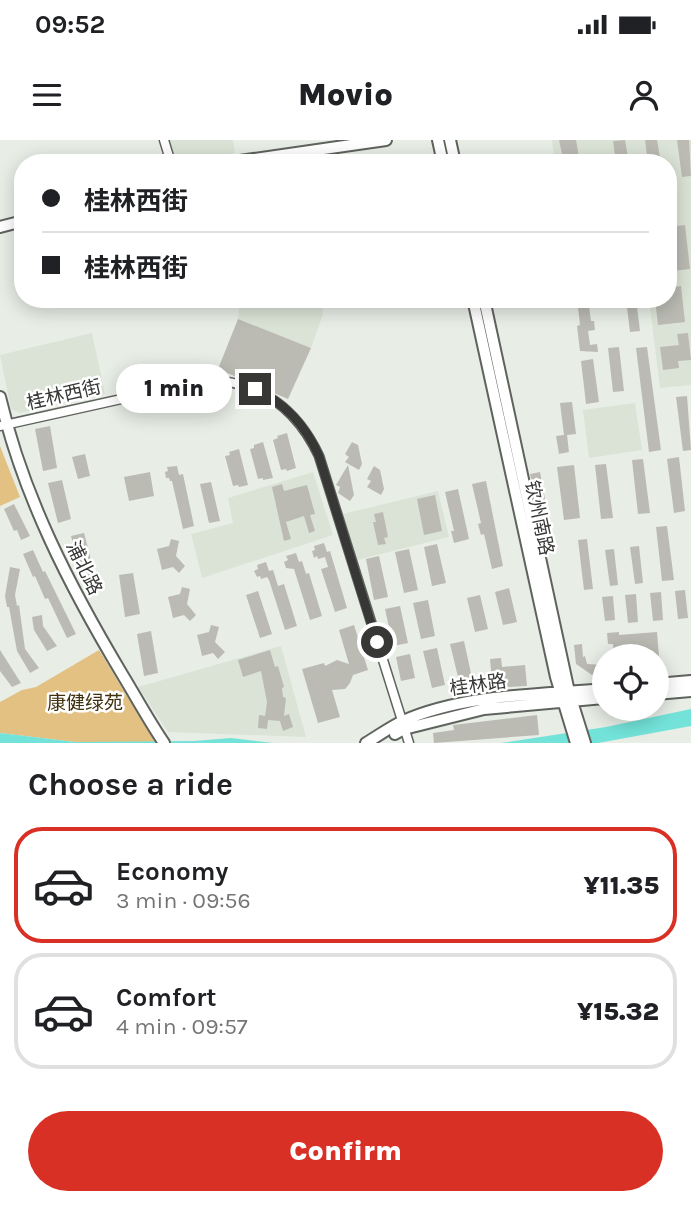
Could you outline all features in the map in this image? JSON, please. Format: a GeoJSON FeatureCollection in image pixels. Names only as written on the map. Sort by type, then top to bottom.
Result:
{"type":"FeatureCollection","features":[{"type":"Feature","properties":{"kind":"street"},"geometry":{"type":"LineString","coordinates":[[289,154],[386,140]]}},
{"type":"Feature","properties":{"kind":"street","name":"钦州南路"},"geometry":{"type":"LineString","coordinates":[[475,308],[566,697],[576,727],[585,743]]}},
{"type":"Feature","properties":{"kind":"street","name":"钦州南路"},"geometry":{"type":"LineString","coordinates":[[486,308],[566,697]]}},
{"type":"Feature","properties":{"kind":"street","name":"桂林西街"},"geometry":{"type":"LineString","coordinates":[[3,425],[207,380],[239,383],[270,396],[283,405],[303,427],[319,456],[409,743]]}},
{"type":"Feature","properties":{"kind":"street","name":"浦北路"},"geometry":{"type":"LineString","coordinates":[[0,397],[3,425],[37,511],[75,592],[162,740]]}},
{"type":"Feature","properties":{"kind":"street"},"geometry":{"type":"LineString","coordinates":[[669,683],[691,681]]}},
{"type":"Feature","properties":{"kind":"street"},"geometry":{"type":"LineString","coordinates":[[669,693],[691,691]]}},
{"type":"Feature","properties":{"kind":"street","name":"桂林路"},"geometry":{"type":"LineString","coordinates":[[566,697],[592,692]]}},
{"type":"Feature","properties":{"kind":"street","name":"桂林路"},"geometry":{"type":"LineString","coordinates":[[366,743],[442,708],[481,700],[592,698]]}},
{"type":"Feature","properties":{"kind":"street","name":"桂林路"},"geometry":{"type":"LineString","coordinates":[[380,743],[403,725]]}},
{"type":"Feature","properties":{"kind":"street","name":"钦州南路"},"geometry":{"type":"LineString","coordinates":[[576,727],[576,743]]}},
{"type":"Feature","properties":{"kind":"shaded area"},"geometry":{"type":"Polygon","coordinates":[[[168,140],[233,140],[235,153],[229,154],[172,154],[168,140]]]}},
{"type":"Feature","properties":{"kind":"shaded area"},"geometry":{"type":"Polygon","coordinates":[[[552,140],[691,140],[691,385],[660,388],[650,308],[677,308],[677,154],[554,154],[552,140]]]}},
{"type":"Feature","properties":{"kind":"shaded area"},"geometry":{"type":"Polygon","coordinates":[[[239,308],[322,308],[323,314],[311,348],[238,319],[239,308]]]}},
{"type":"Feature","properties":{"kind":"shaded area"},"geometry":{"type":"Polygon","coordinates":[[[92,333],[105,394],[20,413],[11,409],[0,355],[92,333]]]}},
{"type":"Feature","properties":{"kind":"shaded area"},"geometry":{"type":"Polygon","coordinates":[[[635,403],[642,450],[589,458],[583,410],[635,403]]]}},
{"type":"Feature","properties":{"kind":"shaded area"},"geometry":{"type":"Polygon","coordinates":[[[313,472],[333,535],[202,578],[191,534],[233,523],[228,498],[313,472]]]}},
{"type":"Feature","properties":{"kind":"shaded area"},"geometry":{"type":"Polygon","coordinates":[[[438,491],[449,537],[357,560],[343,514],[438,491]]]}},
{"type":"Feature","properties":{"kind":"shaded area"},"geometry":{"type":"Polygon","coordinates":[[[281,646],[306,737],[168,732],[138,687],[281,646]]]}},
{"type":"Feature","properties":{"kind":"green space"},"geometry":{"type":"Polygon","coordinates":[[[0,446],[20,497],[0,506],[0,446]]]}},
{"type":"Feature","properties":{"kind":"green space","name":"康健绿苑"},"geometry":{"type":"Polygon","coordinates":[[[99,650],[155,742],[75,742],[0,733],[0,702],[22,690],[36,687],[99,650]]]}},
{"type":"Feature","properties":{"kind":"water"},"geometry":{"type":"Polygon","coordinates":[[[691,709],[691,726],[598,743],[501,743],[634,721],[669,721],[669,714],[691,709]]]}},
{"type":"Feature","properties":{"kind":"water"},"geometry":{"type":"Polygon","coordinates":[[[0,733],[75,742],[231,738],[273,743],[0,743],[0,733]]]}},
{"type":"Feature","properties":{"kind":"building"},"geometry":{"type":"Polygon","coordinates":[[[559,140],[576,140],[578,154],[562,154],[559,140]]]}},
{"type":"Feature","properties":{"kind":"building"},"geometry":{"type":"Polygon","coordinates":[[[625,140],[627,154],[615,154],[613,141],[625,140]]]}},
{"type":"Feature","properties":{"kind":"building"},"geometry":{"type":"Polygon","coordinates":[[[645,140],[657,140],[659,154],[647,154],[645,140]]]}},
{"type":"Feature","properties":{"kind":"building"},"geometry":{"type":"Polygon","coordinates":[[[677,140],[689,140],[691,176],[682,177],[677,140]]]}},
{"type":"Feature","properties":{"kind":"building"},"geometry":{"type":"Polygon","coordinates":[[[685,225],[690,269],[677,270],[677,226],[685,225]]]}},
{"type":"Feature","properties":{"kind":"building"},"geometry":{"type":"Polygon","coordinates":[[[681,286],[685,322],[658,325],[656,308],[677,308],[677,287],[681,286]]]}},
{"type":"Feature","properties":{"kind":"building"},"geometry":{"type":"Polygon","coordinates":[[[578,308],[589,308],[595,330],[588,331],[590,345],[597,344],[598,352],[580,351],[577,326],[580,325],[578,308]]]}},
{"type":"Feature","properties":{"kind":"building"},"geometry":{"type":"Polygon","coordinates":[[[627,308],[637,308],[640,331],[630,332],[627,308]]]}},
{"type":"Feature","properties":{"kind":"building"},"geometry":{"type":"Polygon","coordinates":[[[238,319],[311,348],[288,399],[218,369],[238,319]]]}},
{"type":"Feature","properties":{"kind":"building"},"geometry":{"type":"Polygon","coordinates":[[[688,333],[691,360],[678,361],[679,368],[663,370],[660,347],[679,345],[677,334],[688,333]]]}},
{"type":"Feature","properties":{"kind":"building"},"geometry":{"type":"Polygon","coordinates":[[[619,347],[624,391],[613,392],[608,348],[619,347]]]}},
{"type":"Feature","properties":{"kind":"building"},"geometry":{"type":"Polygon","coordinates":[[[647,347],[661,450],[649,452],[636,348],[647,347]]]}},
{"type":"Feature","properties":{"kind":"building"},"geometry":{"type":"Polygon","coordinates":[[[593,359],[599,402],[586,404],[581,361],[593,359]]]}},
{"type":"Feature","properties":{"kind":"building"},"geometry":{"type":"Polygon","coordinates":[[[687,396],[691,450],[683,451],[676,397],[687,396]]]}},
{"type":"Feature","properties":{"kind":"building"},"geometry":{"type":"Polygon","coordinates":[[[572,402],[576,434],[567,435],[569,452],[559,454],[556,436],[564,435],[560,403],[572,402]]]}},
{"type":"Feature","properties":{"kind":"building"},"geometry":{"type":"Polygon","coordinates":[[[50,426],[57,468],[43,471],[35,429],[50,426]]]}},
{"type":"Feature","properties":{"kind":"building"},"geometry":{"type":"Polygon","coordinates":[[[287,433],[296,468],[287,471],[281,470],[273,440],[287,433]]]}},
{"type":"Feature","properties":{"kind":"building"},"geometry":{"type":"Polygon","coordinates":[[[263,442],[273,478],[263,480],[258,479],[250,449],[263,442]]]}},
{"type":"Feature","properties":{"kind":"building"},"geometry":{"type":"Polygon","coordinates":[[[352,442],[358,445],[362,464],[359,470],[345,462],[349,457],[345,454],[352,442]]]}},
{"type":"Feature","properties":{"kind":"building"},"geometry":{"type":"Polygon","coordinates":[[[239,449],[248,485],[239,487],[233,486],[225,456],[239,449]]]}},
{"type":"Feature","properties":{"kind":"building"},"geometry":{"type":"Polygon","coordinates":[[[85,454],[90,476],[78,479],[72,457],[85,454]]]}},
{"type":"Feature","properties":{"kind":"building"},"geometry":{"type":"Polygon","coordinates":[[[679,457],[685,511],[674,513],[667,459],[679,457]]]}},
{"type":"Feature","properties":{"kind":"building"},"geometry":{"type":"Polygon","coordinates":[[[643,459],[650,513],[638,514],[632,460],[643,459]]]}},
{"type":"Feature","properties":{"kind":"building"},"geometry":{"type":"Polygon","coordinates":[[[606,464],[613,518],[601,519],[595,465],[606,464]]]}},
{"type":"Feature","properties":{"kind":"building"},"geometry":{"type":"Polygon","coordinates":[[[348,465],[354,495],[350,501],[338,493],[340,487],[336,485],[348,465]]]}},
{"type":"Feature","properties":{"kind":"building"},"geometry":{"type":"Polygon","coordinates":[[[574,465],[580,518],[564,520],[557,467],[574,465]]]}},
{"type":"Feature","properties":{"kind":"building"},"geometry":{"type":"Polygon","coordinates":[[[177,466],[179,475],[183,474],[194,526],[183,529],[172,481],[166,478],[165,472],[168,471],[167,467],[177,466]]]}},
{"type":"Feature","properties":{"kind":"building"},"geometry":{"type":"Polygon","coordinates":[[[374,466],[380,470],[384,489],[381,495],[367,487],[371,481],[367,479],[374,466]]]}},
{"type":"Feature","properties":{"kind":"building"},"geometry":{"type":"Polygon","coordinates":[[[150,472],[154,496],[129,501],[124,477],[150,472]]]}},
{"type":"Feature","properties":{"kind":"building"},"geometry":{"type":"Polygon","coordinates":[[[540,472],[547,510],[538,512],[530,474],[540,472]]]}},
{"type":"Feature","properties":{"kind":"building"},"geometry":{"type":"Polygon","coordinates":[[[62,480],[71,519],[58,523],[48,483],[62,480]]]}},
{"type":"Feature","properties":{"kind":"building"},"geometry":{"type":"Polygon","coordinates":[[[486,481],[503,566],[492,569],[484,534],[481,535],[478,524],[481,523],[472,484],[486,481]]]}},
{"type":"Feature","properties":{"kind":"building"},"geometry":{"type":"Polygon","coordinates":[[[211,482],[220,521],[209,523],[200,484],[211,482]]]}},
{"type":"Feature","properties":{"kind":"building"},"geometry":{"type":"Polygon","coordinates":[[[282,484],[284,491],[307,485],[315,514],[310,515],[315,531],[309,533],[304,516],[286,522],[291,539],[284,541],[272,487],[282,484]]]}},
{"type":"Feature","properties":{"kind":"building"},"geometry":{"type":"Polygon","coordinates":[[[458,489],[469,539],[454,543],[445,492],[458,489]]]}},
{"type":"Feature","properties":{"kind":"building"},"geometry":{"type":"Polygon","coordinates":[[[435,495],[442,531],[424,535],[417,499],[435,495]]]}},
{"type":"Feature","properties":{"kind":"building"},"geometry":{"type":"Polygon","coordinates":[[[14,504],[30,536],[21,540],[4,509],[14,504]]]}},
{"type":"Feature","properties":{"kind":"building"},"geometry":{"type":"Polygon","coordinates":[[[383,512],[388,537],[384,538],[386,544],[378,545],[374,514],[383,512]]]}},
{"type":"Feature","properties":{"kind":"building"},"geometry":{"type":"Polygon","coordinates":[[[667,526],[674,580],[662,581],[656,527],[667,526]]]}},
{"type":"Feature","properties":{"kind":"building"},"geometry":{"type":"Polygon","coordinates":[[[84,533],[96,579],[83,582],[71,536],[84,533]]]}},
{"type":"Feature","properties":{"kind":"building"},"geometry":{"type":"Polygon","coordinates":[[[171,539],[179,541],[176,556],[185,566],[179,573],[173,567],[162,570],[157,549],[169,546],[171,539]]]}},
{"type":"Feature","properties":{"kind":"building"},"geometry":{"type":"Polygon","coordinates":[[[587,539],[593,589],[584,590],[578,540],[587,539]]]}},
{"type":"Feature","properties":{"kind":"building"},"geometry":{"type":"Polygon","coordinates":[[[324,543],[327,552],[330,551],[347,608],[335,612],[321,569],[328,567],[325,557],[314,558],[312,551],[315,550],[314,546],[324,543]]]}},
{"type":"Feature","properties":{"kind":"building"},"geometry":{"type":"Polygon","coordinates":[[[437,544],[446,583],[432,586],[424,547],[437,544]]]}},
{"type":"Feature","properties":{"kind":"building"},"geometry":{"type":"Polygon","coordinates":[[[639,546],[643,583],[635,584],[630,547],[639,546]]]}},
{"type":"Feature","properties":{"kind":"building"},"geometry":{"type":"Polygon","coordinates":[[[409,549],[418,590],[404,593],[395,552],[409,549]]]}},
{"type":"Feature","properties":{"kind":"building"},"geometry":{"type":"Polygon","coordinates":[[[614,549],[618,585],[610,586],[605,550],[614,549]]]}},
{"type":"Feature","properties":{"kind":"building"},"geometry":{"type":"Polygon","coordinates":[[[33,550],[76,634],[67,638],[48,598],[45,599],[35,576],[33,577],[23,554],[33,550]]]}},
{"type":"Feature","properties":{"kind":"building"},"geometry":{"type":"Polygon","coordinates":[[[296,553],[306,574],[309,573],[322,616],[310,620],[294,569],[286,568],[284,562],[288,560],[286,556],[296,553]]]}},
{"type":"Feature","properties":{"kind":"building"},"geometry":{"type":"Polygon","coordinates":[[[379,556],[388,597],[374,600],[366,559],[379,556]]]}},
{"type":"Feature","properties":{"kind":"building"},"geometry":{"type":"Polygon","coordinates":[[[266,562],[269,571],[273,570],[278,586],[284,584],[297,626],[285,630],[269,580],[267,577],[257,577],[254,571],[258,569],[257,565],[266,562]]]}},
{"type":"Feature","properties":{"kind":"building"},"geometry":{"type":"Polygon","coordinates":[[[10,567],[20,569],[15,595],[17,606],[19,605],[25,649],[39,668],[30,673],[17,651],[7,607],[5,596],[10,567]]]}},
{"type":"Feature","properties":{"kind":"building"},"geometry":{"type":"Polygon","coordinates":[[[133,573],[140,614],[125,617],[119,575],[133,573]]]}},
{"type":"Feature","properties":{"kind":"building"},"geometry":{"type":"Polygon","coordinates":[[[182,587],[190,589],[187,604],[196,615],[190,621],[184,615],[173,618],[168,597],[180,594],[182,587]]]}},
{"type":"Feature","properties":{"kind":"building"},"geometry":{"type":"Polygon","coordinates":[[[509,588],[517,622],[503,625],[495,592],[509,588]]]}},
{"type":"Feature","properties":{"kind":"building"},"geometry":{"type":"Polygon","coordinates":[[[685,590],[688,618],[678,619],[675,591],[685,590]]]}},
{"type":"Feature","properties":{"kind":"building"},"geometry":{"type":"Polygon","coordinates":[[[258,591],[272,634],[260,638],[246,595],[258,591]]]}},
{"type":"Feature","properties":{"kind":"building"},"geometry":{"type":"Polygon","coordinates":[[[661,592],[663,620],[653,621],[650,593],[661,592]]]}},
{"type":"Feature","properties":{"kind":"building"},"geometry":{"type":"Polygon","coordinates":[[[636,594],[638,622],[628,623],[625,595],[636,594]]]}},
{"type":"Feature","properties":{"kind":"building"},"geometry":{"type":"Polygon","coordinates":[[[480,595],[488,629],[475,632],[467,598],[480,595]]]}},
{"type":"Feature","properties":{"kind":"building"},"geometry":{"type":"Polygon","coordinates":[[[613,596],[615,620],[605,621],[602,597],[613,596]]]}},
{"type":"Feature","properties":{"kind":"building"},"geometry":{"type":"Polygon","coordinates":[[[428,600],[435,636],[421,639],[413,603],[428,600]]]}},
{"type":"Feature","properties":{"kind":"building"},"geometry":{"type":"Polygon","coordinates":[[[400,606],[408,643],[393,646],[385,609],[400,606]]]}},
{"type":"Feature","properties":{"kind":"building"},"geometry":{"type":"Polygon","coordinates":[[[42,615],[43,626],[57,646],[47,651],[34,630],[32,617],[42,615]]]}},
{"type":"Feature","properties":{"kind":"building"},"geometry":{"type":"Polygon","coordinates":[[[211,625],[219,627],[215,642],[225,652],[218,659],[213,653],[202,656],[197,635],[209,632],[211,625]]]}},
{"type":"Feature","properties":{"kind":"building"},"geometry":{"type":"Polygon","coordinates":[[[354,625],[368,670],[353,675],[345,689],[332,690],[340,717],[318,723],[302,669],[324,663],[325,666],[337,660],[349,664],[339,630],[354,625]]]}},
{"type":"Feature","properties":{"kind":"building"},"geometry":{"type":"Polygon","coordinates":[[[151,631],[158,673],[144,676],[137,634],[151,631]]]}},
{"type":"Feature","properties":{"kind":"building"},"geometry":{"type":"Polygon","coordinates":[[[619,632],[619,635],[657,632],[658,644],[608,644],[607,633],[619,632]]]}},
{"type":"Feature","properties":{"kind":"building"},"geometry":{"type":"Polygon","coordinates":[[[464,641],[472,678],[459,681],[450,644],[464,641]]]}},
{"type":"Feature","properties":{"kind":"building"},"geometry":{"type":"Polygon","coordinates":[[[582,644],[583,657],[585,656],[587,664],[592,664],[592,675],[576,664],[574,645],[582,644]]]}},
{"type":"Feature","properties":{"kind":"building"},"geometry":{"type":"Polygon","coordinates":[[[437,648],[445,685],[432,688],[423,651],[437,648]]]}},
{"type":"Feature","properties":{"kind":"building"},"geometry":{"type":"Polygon","coordinates":[[[0,650],[21,683],[12,687],[0,671],[0,650]]]}},
{"type":"Feature","properties":{"kind":"building"},"geometry":{"type":"Polygon","coordinates":[[[270,650],[284,687],[284,716],[289,714],[293,727],[283,731],[280,721],[268,720],[267,729],[258,728],[259,715],[265,716],[267,702],[261,671],[243,677],[238,660],[270,650]]]}},
{"type":"Feature","properties":{"kind":"building"},"geometry":{"type":"Polygon","coordinates":[[[410,654],[415,678],[401,681],[396,657],[410,654]]]}},
{"type":"Feature","properties":{"kind":"building"},"geometry":{"type":"Polygon","coordinates":[[[501,658],[502,667],[525,665],[527,686],[485,688],[484,682],[492,681],[490,659],[501,658]]]}},
{"type":"Feature","properties":{"kind":"building"},"geometry":{"type":"Polygon","coordinates":[[[537,715],[539,735],[434,743],[433,733],[454,730],[453,725],[537,715]]]}},
{"type":"Feature","properties":{"kind":"route"},"geometry":{"type":"LineString","coordinates":[[255,389],[283,405],[312,440],[377,642]]}}]}
